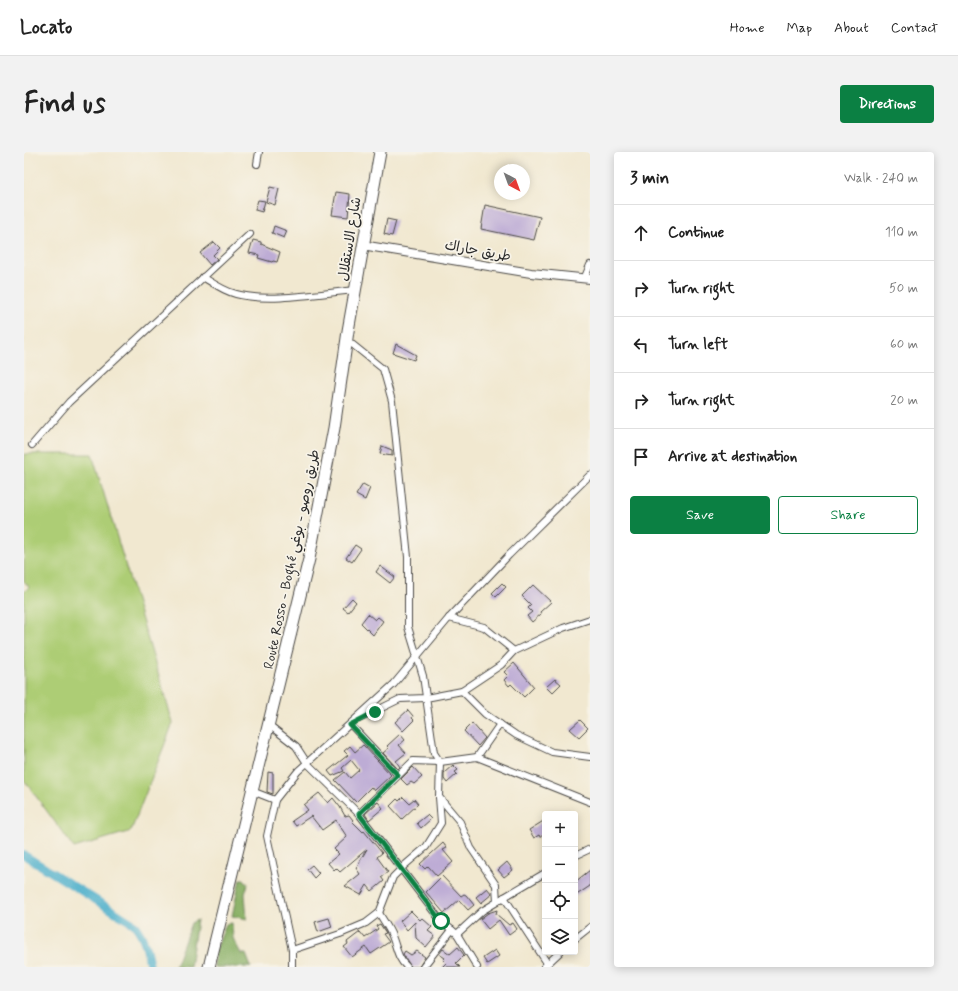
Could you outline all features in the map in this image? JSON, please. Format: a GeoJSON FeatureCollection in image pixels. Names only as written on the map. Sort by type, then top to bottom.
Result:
{"type":"FeatureCollection","features":[{"type":"Feature","properties":{"kind":"highway","name":"شارع الاستقلال"},"geometry":{"type":"LineString","coordinates":[[347,335],[356,290],[362,245],[380,152]]}},
{"type":"Feature","properties":{"kind":"highway","name":"Route Rosso - Boghé طريق روصو - بوغي"},"geometry":{"type":"LineString","coordinates":[[208,967],[309,559],[334,428],[347,335]]}},
{"type":"Feature","properties":{"kind":"street"},"geometry":{"type":"LineString","coordinates":[[257,164],[259,152]]}},
{"type":"Feature","properties":{"kind":"street"},"geometry":{"type":"LineString","coordinates":[[32,445],[69,402],[250,234]]}},
{"type":"Feature","properties":{"kind":"street","name":"طريق جاراك"},"geometry":{"type":"LineString","coordinates":[[362,245],[531,273],[588,278]]}},
{"type":"Feature","properties":{"kind":"street"},"geometry":{"type":"LineString","coordinates":[[588,278],[590,265]]}},
{"type":"Feature","properties":{"kind":"street"},"geometry":{"type":"LineString","coordinates":[[203,278],[230,292],[259,297],[281,297],[356,290]]}},
{"type":"Feature","properties":{"kind":"street"},"geometry":{"type":"LineString","coordinates":[[292,950],[340,934],[366,923],[379,913],[394,877],[426,847],[441,823],[439,797],[440,762],[434,753],[423,676],[408,627],[408,557],[392,401],[383,369],[347,335]]}},
{"type":"Feature","properties":{"kind":"street"},"geometry":{"type":"LineString","coordinates":[[292,967],[292,950],[267,836],[275,800],[298,771],[394,684],[449,618],[509,555],[590,475]]}},
{"type":"Feature","properties":{"kind":"street"},"geometry":{"type":"LineString","coordinates":[[449,618],[484,627],[514,651]]}},
{"type":"Feature","properties":{"kind":"street"},"geometry":{"type":"LineString","coordinates":[[352,723],[400,699],[426,698],[462,690],[501,665],[514,651],[563,628],[590,619]]}},
{"type":"Feature","properties":{"kind":"street"},"geometry":{"type":"LineString","coordinates":[[462,690],[486,714],[516,735],[552,752],[590,757]]}},
{"type":"Feature","properties":{"kind":"street"},"geometry":{"type":"LineString","coordinates":[[352,723],[398,775]]}},
{"type":"Feature","properties":{"kind":"street"},"geometry":{"type":"LineString","coordinates":[[476,757],[500,724]]}},
{"type":"Feature","properties":{"kind":"street"},"geometry":{"type":"LineString","coordinates":[[269,725],[296,746],[307,763],[359,814],[441,921],[454,932],[477,967]]}},
{"type":"Feature","properties":{"kind":"street"},"geometry":{"type":"LineString","coordinates":[[359,814],[413,761],[440,762],[476,757],[590,802]]}},
{"type":"Feature","properties":{"kind":"street"},"geometry":{"type":"LineString","coordinates":[[252,791],[275,800]]}},
{"type":"Feature","properties":{"kind":"street"},"geometry":{"type":"LineString","coordinates":[[439,797],[460,822],[471,848],[496,885],[497,902]]}},
{"type":"Feature","properties":{"kind":"street"},"geometry":{"type":"LineString","coordinates":[[578,855],[590,849]]}},
{"type":"Feature","properties":{"kind":"street"},"geometry":{"type":"LineString","coordinates":[[423,967],[454,932],[482,911],[542,875]]}},
{"type":"Feature","properties":{"kind":"street"},"geometry":{"type":"LineString","coordinates":[[504,897],[545,965],[557,955]]}},
{"type":"Feature","properties":{"kind":"street"},"geometry":{"type":"LineString","coordinates":[[379,913],[392,935],[397,953],[402,962],[408,967]]}},
{"type":"Feature","properties":{"kind":"street"},"geometry":{"type":"LineString","coordinates":[[578,937],[590,927]]}},
{"type":"Feature","properties":{"kind":"green space"},"geometry":{"type":"Polygon","coordinates":[[[24,454],[92,454],[173,723],[131,831],[74,848],[24,780],[24,592],[29,587],[24,581],[24,454]]]}},
{"type":"Feature","properties":{"kind":"green space"},"geometry":{"type":"Polygon","coordinates":[[[240,879],[244,879],[248,884],[245,894],[247,919],[232,916],[240,879]]]}},
{"type":"Feature","properties":{"kind":"green space"},"geometry":{"type":"Polygon","coordinates":[[[197,920],[190,967],[175,967],[191,923],[197,920]]]}},
{"type":"Feature","properties":{"kind":"green space"},"geometry":{"type":"Polygon","coordinates":[[[232,923],[233,938],[241,954],[246,954],[251,967],[214,967],[215,952],[226,924],[232,923]]]}},
{"type":"Feature","properties":{"kind":"building"},"geometry":{"type":"Polygon","coordinates":[[[270,187],[279,189],[275,205],[266,202],[270,187]]]}},
{"type":"Feature","properties":{"kind":"building"},"geometry":{"type":"Polygon","coordinates":[[[336,192],[350,194],[348,217],[332,215],[336,192]]]}},
{"type":"Feature","properties":{"kind":"building"},"geometry":{"type":"Polygon","coordinates":[[[258,200],[265,201],[262,212],[255,210],[258,200]]]}},
{"type":"Feature","properties":{"kind":"building"},"geometry":{"type":"Polygon","coordinates":[[[485,205],[540,217],[534,240],[481,229],[485,205]]]}},
{"type":"Feature","properties":{"kind":"building"},"geometry":{"type":"Polygon","coordinates":[[[387,219],[396,221],[392,236],[384,234],[387,219]]]}},
{"type":"Feature","properties":{"kind":"building"},"geometry":{"type":"Polygon","coordinates":[[[274,226],[287,231],[284,238],[272,233],[274,226]]]}},
{"type":"Feature","properties":{"kind":"building"},"geometry":{"type":"Polygon","coordinates":[[[253,240],[261,242],[261,244],[280,252],[277,262],[258,258],[259,255],[249,253],[253,240]]]}},
{"type":"Feature","properties":{"kind":"building"},"geometry":{"type":"Polygon","coordinates":[[[214,242],[220,248],[213,255],[217,259],[210,265],[200,253],[214,242]]]}},
{"type":"Feature","properties":{"kind":"building"},"geometry":{"type":"Polygon","coordinates":[[[396,344],[416,355],[414,360],[393,353],[396,344]]]}},
{"type":"Feature","properties":{"kind":"building"},"geometry":{"type":"Polygon","coordinates":[[[382,446],[392,450],[392,456],[380,454],[382,446]]]}},
{"type":"Feature","properties":{"kind":"building"},"geometry":{"type":"Polygon","coordinates":[[[363,484],[370,488],[365,500],[356,495],[363,484]]]}},
{"type":"Feature","properties":{"kind":"building"},"geometry":{"type":"Polygon","coordinates":[[[355,545],[361,549],[352,562],[346,558],[355,545]]]}},
{"type":"Feature","properties":{"kind":"building"},"geometry":{"type":"Polygon","coordinates":[[[380,566],[395,577],[390,583],[376,572],[380,566]]]}},
{"type":"Feature","properties":{"kind":"building"},"geometry":{"type":"Polygon","coordinates":[[[502,583],[506,587],[496,597],[492,593],[502,583]]]}},
{"type":"Feature","properties":{"kind":"building"},"geometry":{"type":"Polygon","coordinates":[[[533,585],[551,602],[532,622],[527,616],[532,612],[528,608],[531,605],[522,596],[533,585]]]}},
{"type":"Feature","properties":{"kind":"building"},"geometry":{"type":"Polygon","coordinates":[[[352,598],[356,602],[348,612],[343,608],[352,598]]]}},
{"type":"Feature","properties":{"kind":"building"},"geometry":{"type":"Polygon","coordinates":[[[368,614],[375,620],[378,617],[383,621],[373,635],[361,623],[368,614]]]}},
{"type":"Feature","properties":{"kind":"building"},"geometry":{"type":"Polygon","coordinates":[[[514,663],[534,687],[524,697],[511,684],[509,686],[504,680],[508,676],[504,672],[514,663]]]}},
{"type":"Feature","properties":{"kind":"building"},"geometry":{"type":"Polygon","coordinates":[[[555,679],[561,684],[552,693],[546,687],[555,679]]]}},
{"type":"Feature","properties":{"kind":"building"},"geometry":{"type":"Polygon","coordinates":[[[408,710],[413,716],[412,718],[414,720],[403,731],[395,722],[408,710]]]}},
{"type":"Feature","properties":{"kind":"building"},"geometry":{"type":"Polygon","coordinates":[[[580,720],[588,728],[579,737],[570,729],[580,720]]]}},
{"type":"Feature","properties":{"kind":"building"},"geometry":{"type":"Polygon","coordinates":[[[472,723],[485,738],[478,746],[464,731],[472,723]]]}},
{"type":"Feature","properties":{"kind":"building"},"geometry":{"type":"Polygon","coordinates":[[[400,734],[405,740],[399,745],[406,753],[396,761],[400,767],[398,769],[383,753],[389,748],[387,746],[400,734]]]}},
{"type":"Feature","properties":{"kind":"building"},"geometry":{"type":"Polygon","coordinates":[[[363,745],[391,775],[374,791],[371,787],[356,802],[335,780],[345,772],[350,778],[359,770],[351,760],[342,768],[344,771],[332,776],[328,771],[348,755],[344,751],[350,746],[355,752],[363,745]]]}},
{"type":"Feature","properties":{"kind":"building"},"geometry":{"type":"Polygon","coordinates":[[[453,765],[458,770],[455,772],[457,774],[447,783],[444,779],[444,773],[453,765]]]}},
{"type":"Feature","properties":{"kind":"building"},"geometry":{"type":"Polygon","coordinates":[[[413,767],[422,777],[414,784],[411,782],[407,785],[401,779],[413,767]]]}},
{"type":"Feature","properties":{"kind":"building"},"geometry":{"type":"Polygon","coordinates":[[[268,772],[273,773],[273,794],[267,792],[268,772]]]}},
{"type":"Feature","properties":{"kind":"building"},"geometry":{"type":"Polygon","coordinates":[[[319,793],[328,803],[333,798],[345,816],[349,815],[353,820],[352,821],[363,832],[364,831],[382,853],[377,857],[388,872],[381,877],[384,881],[372,891],[367,885],[361,895],[345,886],[360,874],[356,868],[367,849],[340,872],[336,868],[334,870],[328,863],[339,854],[334,849],[347,837],[336,820],[322,830],[311,816],[296,826],[292,821],[308,810],[304,805],[319,793]]]}},
{"type":"Feature","properties":{"kind":"building"},"geometry":{"type":"Polygon","coordinates":[[[403,797],[409,803],[414,799],[418,804],[402,819],[390,806],[397,799],[399,801],[403,797]]]}},
{"type":"Feature","properties":{"kind":"building"},"geometry":{"type":"Polygon","coordinates":[[[378,802],[383,808],[369,820],[365,814],[378,802]]]}},
{"type":"Feature","properties":{"kind":"building"},"geometry":{"type":"Polygon","coordinates":[[[427,815],[431,819],[421,828],[417,823],[427,815]]]}},
{"type":"Feature","properties":{"kind":"building"},"geometry":{"type":"Polygon","coordinates":[[[542,822],[542,836],[540,837],[539,835],[534,838],[529,830],[542,822]]]}},
{"type":"Feature","properties":{"kind":"building"},"geometry":{"type":"Polygon","coordinates":[[[443,843],[447,848],[443,850],[453,862],[437,876],[428,866],[425,869],[420,864],[443,843]]]}},
{"type":"Feature","properties":{"kind":"building"},"geometry":{"type":"Polygon","coordinates":[[[507,862],[513,870],[504,877],[498,870],[507,862]]]}},
{"type":"Feature","properties":{"kind":"building"},"geometry":{"type":"Polygon","coordinates":[[[312,865],[319,873],[314,878],[307,869],[312,865]]]}},
{"type":"Feature","properties":{"kind":"building"},"geometry":{"type":"Polygon","coordinates":[[[590,870],[590,886],[578,894],[578,880],[590,870]]]}},
{"type":"Feature","properties":{"kind":"building"},"geometry":{"type":"Polygon","coordinates":[[[442,876],[461,896],[464,894],[466,895],[474,905],[468,910],[459,900],[444,913],[426,892],[442,876]]]}},
{"type":"Feature","properties":{"kind":"building"},"geometry":{"type":"Polygon","coordinates":[[[487,888],[492,894],[481,903],[476,897],[487,888]]]}},
{"type":"Feature","properties":{"kind":"building"},"geometry":{"type":"Polygon","coordinates":[[[497,910],[496,914],[509,925],[513,923],[517,929],[509,935],[499,920],[488,929],[480,919],[488,913],[497,910]]]}},
{"type":"Feature","properties":{"kind":"building"},"geometry":{"type":"Polygon","coordinates":[[[411,911],[420,920],[422,918],[432,927],[428,931],[435,936],[426,947],[416,938],[415,922],[407,930],[400,921],[411,911]]]}},
{"type":"Feature","properties":{"kind":"building"},"geometry":{"type":"Polygon","coordinates":[[[329,918],[332,927],[318,932],[315,922],[329,918]]]}},
{"type":"Feature","properties":{"kind":"building"},"geometry":{"type":"Polygon","coordinates":[[[380,924],[386,933],[383,934],[389,942],[371,954],[366,947],[352,957],[344,947],[348,944],[347,942],[360,932],[365,938],[378,929],[376,926],[380,924]]]}},
{"type":"Feature","properties":{"kind":"building"},"geometry":{"type":"Polygon","coordinates":[[[458,947],[464,955],[456,963],[460,967],[442,967],[446,963],[443,960],[445,958],[439,954],[443,949],[450,954],[458,947]]]}},
{"type":"Feature","properties":{"kind":"building"},"geometry":{"type":"Polygon","coordinates":[[[495,950],[499,956],[487,964],[483,958],[495,950]]]}},
{"type":"Feature","properties":{"kind":"building"},"geometry":{"type":"Polygon","coordinates":[[[405,951],[411,955],[417,951],[425,957],[419,967],[411,967],[403,954],[405,951]]]}},
{"type":"Feature","properties":{"kind":"waterway"},"geometry":{"type":"LineString","coordinates":[[24,855],[134,924],[143,939],[147,950],[150,967]]}},
{"type":"Feature","properties":{"kind":"route"},"geometry":{"type":"LineString","coordinates":[[375,712],[354,721],[350,725],[398,775],[359,814],[441,921]]}}]}
